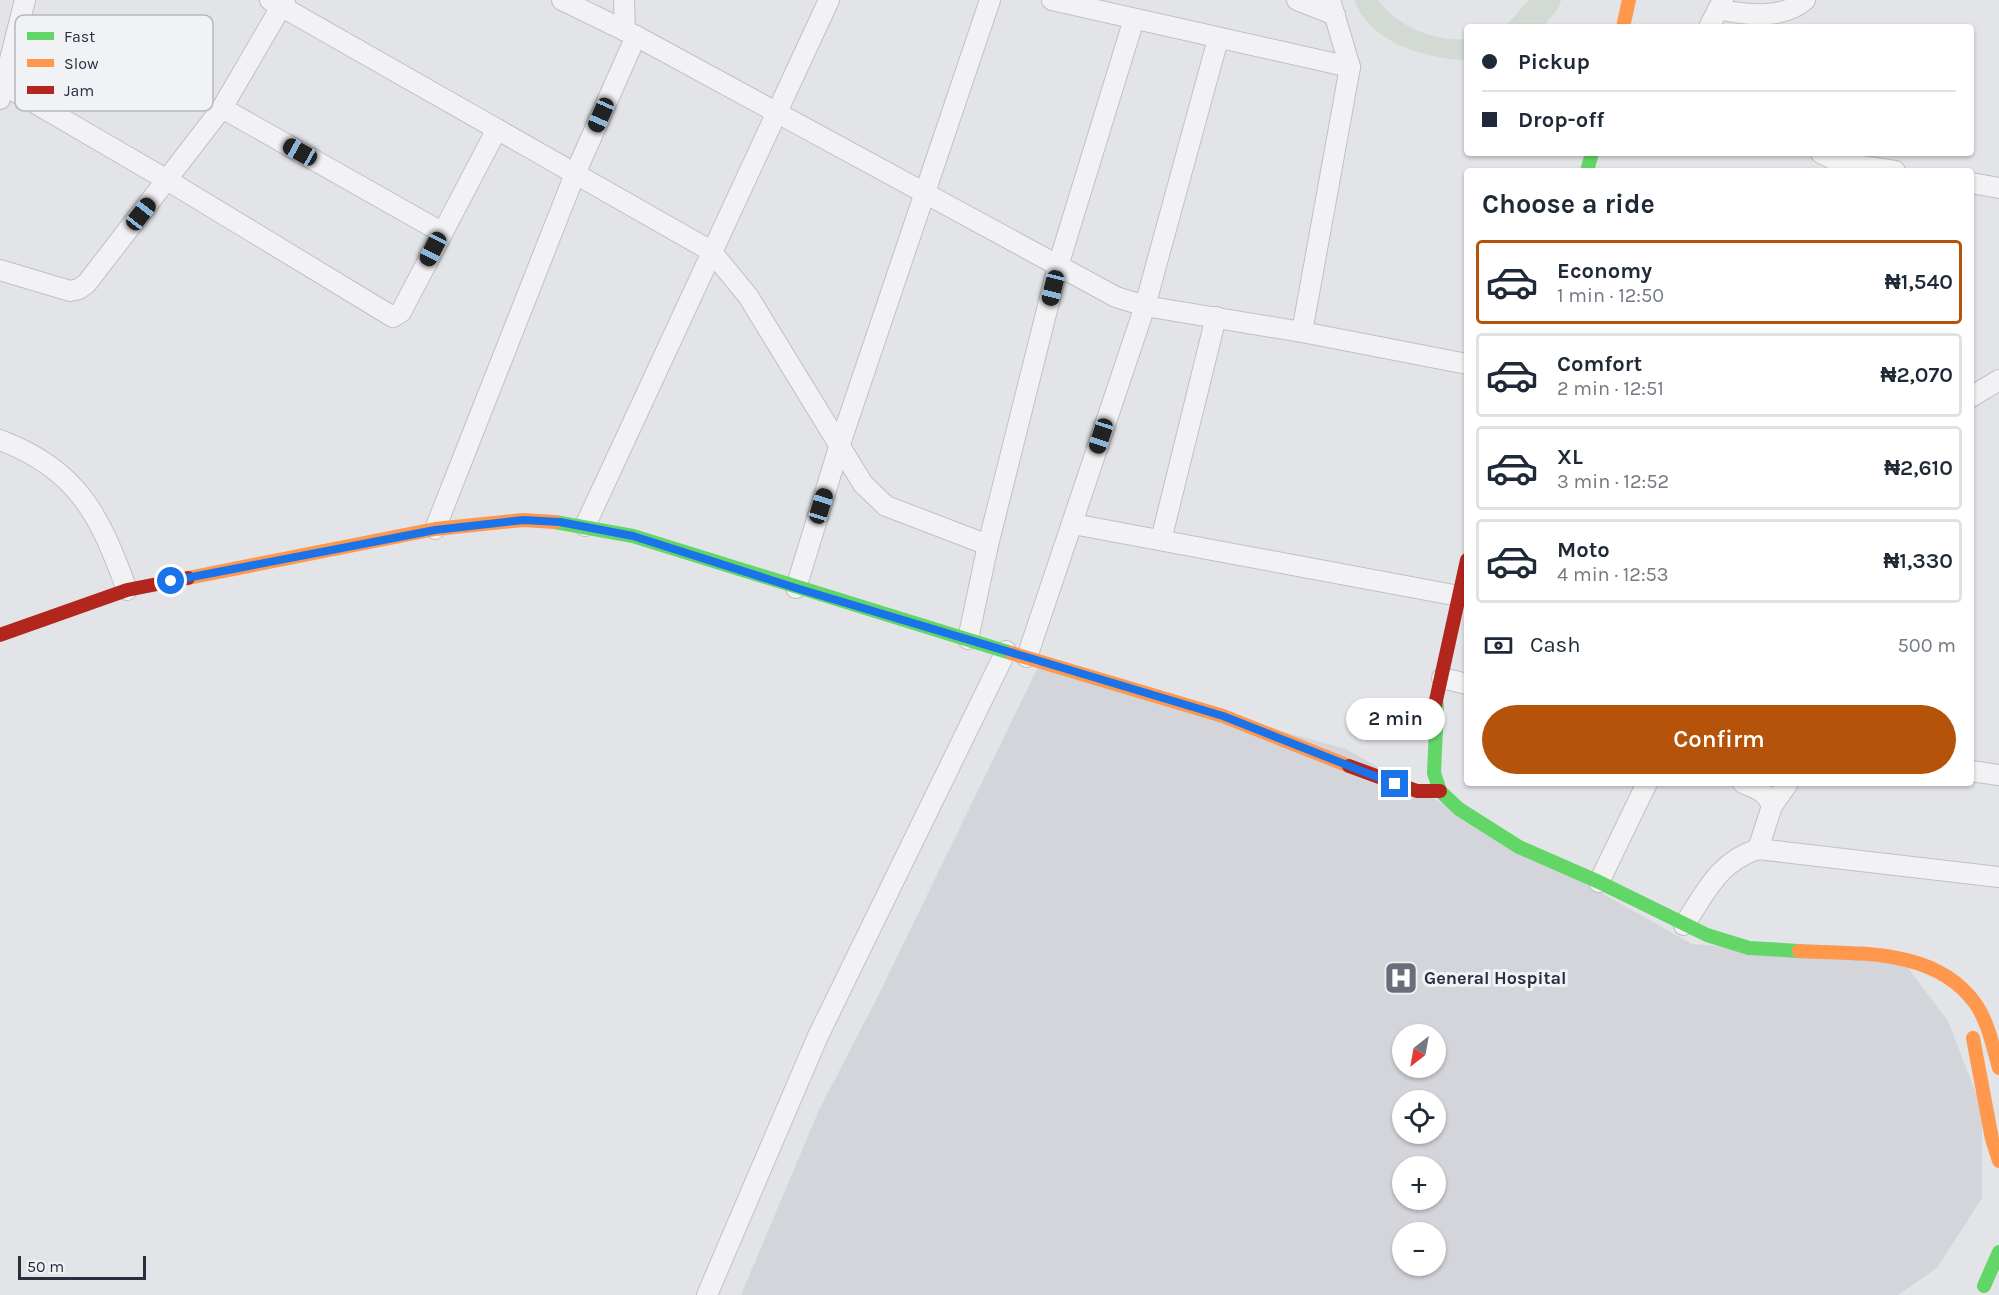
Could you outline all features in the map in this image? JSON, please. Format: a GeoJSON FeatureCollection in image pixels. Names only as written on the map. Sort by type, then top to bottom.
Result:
{"type":"FeatureCollection","features":[{"type":"Feature","properties":{"kind":"street"},"geometry":{"type":"LineString","coordinates":[[21,15],[25,0]]}},
{"type":"Feature","properties":{"kind":"street"},"geometry":{"type":"LineString","coordinates":[[562,0],[631,34],[1116,297],[1144,306],[1302,332],[1464,363]]}},
{"type":"Feature","properties":{"kind":"street"},"geometry":{"type":"LineString","coordinates":[[435,530],[631,34],[624,0]]}},
{"type":"Feature","properties":{"kind":"street"},"geometry":{"type":"LineString","coordinates":[[585,526],[829,0]]}},
{"type":"Feature","properties":{"kind":"street"},"geometry":{"type":"LineString","coordinates":[[796,588],[840,444],[990,0]]}},
{"type":"Feature","properties":{"kind":"street"},"geometry":{"type":"LineString","coordinates":[[1052,0],[1350,67]]}},
{"type":"Feature","properties":{"kind":"street"},"geometry":{"type":"LineString","coordinates":[[1297,0],[1333,8],[1350,67],[1302,332]]}},
{"type":"Feature","properties":{"kind":"street"},"geometry":{"type":"LineString","coordinates":[[1624,24],[1629,0]]}},
{"type":"Feature","properties":{"kind":"street"},"geometry":{"type":"LineString","coordinates":[[1711,24],[1721,5],[1765,15],[1797,7],[1805,0]]}},
{"type":"Feature","properties":{"kind":"street"},"geometry":{"type":"LineString","coordinates":[[0,270],[70,291],[80,289],[87,284],[222,108],[279,2],[711,251],[748,296],[863,484],[886,506],[988,545]]}},
{"type":"Feature","properties":{"kind":"street"},"geometry":{"type":"LineString","coordinates":[[968,639],[988,545],[1058,266],[1134,20]]}},
{"type":"Feature","properties":{"kind":"street"},"geometry":{"type":"LineString","coordinates":[[1027,657],[1144,306],[1218,39]]}},
{"type":"Feature","properties":{"kind":"street"},"geometry":{"type":"LineString","coordinates":[[2,92],[15,40]]}},
{"type":"Feature","properties":{"kind":"street"},"geometry":{"type":"LineString","coordinates":[[222,108],[436,229],[444,228]]}},
{"type":"Feature","properties":{"kind":"street"},"geometry":{"type":"LineString","coordinates":[[38,111],[167,180],[393,317],[401,312],[497,129]]}},
{"type":"Feature","properties":{"kind":"street"},"geometry":{"type":"LineString","coordinates":[[1826,161],[1874,168]]}},
{"type":"Feature","properties":{"kind":"street"},"geometry":{"type":"LineString","coordinates":[[1974,184],[1999,188]]}},
{"type":"Feature","properties":{"kind":"street"},"geometry":{"type":"LineString","coordinates":[[1161,540],[1216,317]]}},
{"type":"Feature","properties":{"kind":"street"},"geometry":{"type":"LineString","coordinates":[[1974,395],[1999,380]]}},
{"type":"Feature","properties":{"kind":"street"},"geometry":{"type":"LineString","coordinates":[[0,440],[40,458],[71,480],[109,539],[127,590]]}},
{"type":"Feature","properties":{"kind":"street"},"geometry":{"type":"LineString","coordinates":[[0,635],[127,590],[435,530],[523,520],[585,526],[633,536],[796,588],[1223,716],[1417,791],[1440,791]]}},
{"type":"Feature","properties":{"kind":"street"},"geometry":{"type":"LineString","coordinates":[[1072,524],[1459,596]]}},
{"type":"Feature","properties":{"kind":"street"},"geometry":{"type":"LineString","coordinates":[[1420,757],[1437,705],[1464,574]]}},
{"type":"Feature","properties":{"kind":"street"},"geometry":{"type":"LineString","coordinates":[[707,1295],[819,1036],[1006,651]]}},
{"type":"Feature","properties":{"kind":"street"},"geometry":{"type":"LineString","coordinates":[[1442,678],[1464,683]]}},
{"type":"Feature","properties":{"kind":"street"},"geometry":{"type":"LineString","coordinates":[[1437,705],[1434,772],[1440,791],[1459,809],[1519,847]]}},
{"type":"Feature","properties":{"kind":"street"},"geometry":{"type":"LineString","coordinates":[[1974,771],[1999,775]]}},
{"type":"Feature","properties":{"kind":"street"},"geometry":{"type":"LineString","coordinates":[[1416,774],[1417,791],[1430,808]]}},
{"type":"Feature","properties":{"kind":"street"},"geometry":{"type":"LineString","coordinates":[[1599,882],[1646,786]]}},
{"type":"Feature","properties":{"kind":"street"},"geometry":{"type":"LineString","coordinates":[[1751,786],[1761,790],[1773,806]]}},
{"type":"Feature","properties":{"kind":"street"},"geometry":{"type":"LineString","coordinates":[[1758,849],[1773,806],[1786,786]]}},
{"type":"Feature","properties":{"kind":"street"},"geometry":{"type":"LineString","coordinates":[[1447,817],[1486,837],[1519,847],[1599,882],[1684,925],[1749,948],[1817,954],[1886,956],[1922,963],[1959,984],[1976,1004],[1985,1022],[1999,1068]]}},
{"type":"Feature","properties":{"kind":"street"},"geometry":{"type":"LineString","coordinates":[[1684,925],[1725,866],[1742,854],[1758,849],[1999,877]]}},
{"type":"Feature","properties":{"kind":"street"},"geometry":{"type":"LineString","coordinates":[[1817,954],[1907,974],[1915,978]]}},
{"type":"Feature","properties":{"kind":"street"},"geometry":{"type":"LineString","coordinates":[[1968,1024],[1972,1032],[1992,1139],[1999,1161]]}},
{"type":"Feature","properties":{"kind":"street"},"geometry":{"type":"LineString","coordinates":[[1984,1286],[1999,1252]]}},
{"type":"Feature","properties":{"kind":"street"},"geometry":{"type":"LineString","coordinates":[[1970,1295],[1999,1274]]}},
{"type":"Feature","properties":{"kind":"shaded area"},"geometry":{"type":"Polygon","coordinates":[[[1354,0],[1378,0],[1396,18],[1418,31],[1442,38],[1464,39],[1464,61],[1434,56],[1401,46],[1373,28],[1362,15],[1354,0]]]}},
{"type":"Feature","properties":{"kind":"shaded area"},"geometry":{"type":"Polygon","coordinates":[[[1529,0],[1561,0],[1559,7],[1545,24],[1507,24],[1529,0]]]}},
{"type":"Feature","properties":{"kind":"shaded area","name":"General Hospital"},"geometry":{"type":"Polygon","coordinates":[[[1039,665],[1346,749],[1692,944],[1902,960],[1948,1021],[1982,1109],[1982,1198],[1937,1268],[1898,1295],[741,1295],[819,1110],[878,996],[1039,665]]]}},
{"type":"Feature","properties":{"kind":"traffic: fast"},"geometry":{"type":"LineString","coordinates":[[1588,168],[1591,156]]}},
{"type":"Feature","properties":{"kind":"traffic: fast"},"geometry":{"type":"LineString","coordinates":[[555,522],[633,536],[1011,653]]}},
{"type":"Feature","properties":{"kind":"traffic: fast"},"geometry":{"type":"LineString","coordinates":[[1437,705],[1434,773],[1440,791],[1459,809],[1519,847],[1599,882],[1707,935],[1749,948],[1799,951]]}},
{"type":"Feature","properties":{"kind":"traffic: fast"},"geometry":{"type":"LineString","coordinates":[[1984,1286],[1999,1252]]}},
{"type":"Feature","properties":{"kind":"traffic: slow"},"geometry":{"type":"LineString","coordinates":[[1624,24],[1629,0]]}},
{"type":"Feature","properties":{"kind":"traffic: slow"},"geometry":{"type":"LineString","coordinates":[[188,578],[435,529],[523,520],[555,522]]}},
{"type":"Feature","properties":{"kind":"traffic: slow"},"geometry":{"type":"LineString","coordinates":[[1011,653],[1223,716],[1349,766]]}},
{"type":"Feature","properties":{"kind":"traffic: slow"},"geometry":{"type":"LineString","coordinates":[[1799,951],[1871,954],[1918,963],[1939,972],[1958,985],[1980,1010],[1990,1034],[1999,1068]]}},
{"type":"Feature","properties":{"kind":"traffic: slow"},"geometry":{"type":"LineString","coordinates":[[1973,1038],[1992,1139],[1999,1161]]}},
{"type":"Feature","properties":{"kind":"traffic: jam"},"geometry":{"type":"LineString","coordinates":[[1431,723],[1464,574]]}},
{"type":"Feature","properties":{"kind":"traffic: jam"},"geometry":{"type":"LineString","coordinates":[[0,635],[127,590],[188,578]]}},
{"type":"Feature","properties":{"kind":"traffic: jam"},"geometry":{"type":"LineString","coordinates":[[1349,766],[1417,791],[1440,791]]}},
{"type":"Feature","properties":{"kind":"place","name":"General Hospital"},"geometry":{"type":"Point","coordinates":[1401,978]}},
{"type":"Feature","properties":{"kind":"route"},"geometry":{"type":"LineString","coordinates":[[171,581],[435,530],[523,520],[585,526],[633,536],[796,588],[1223,716],[1395,784]]}}]}
